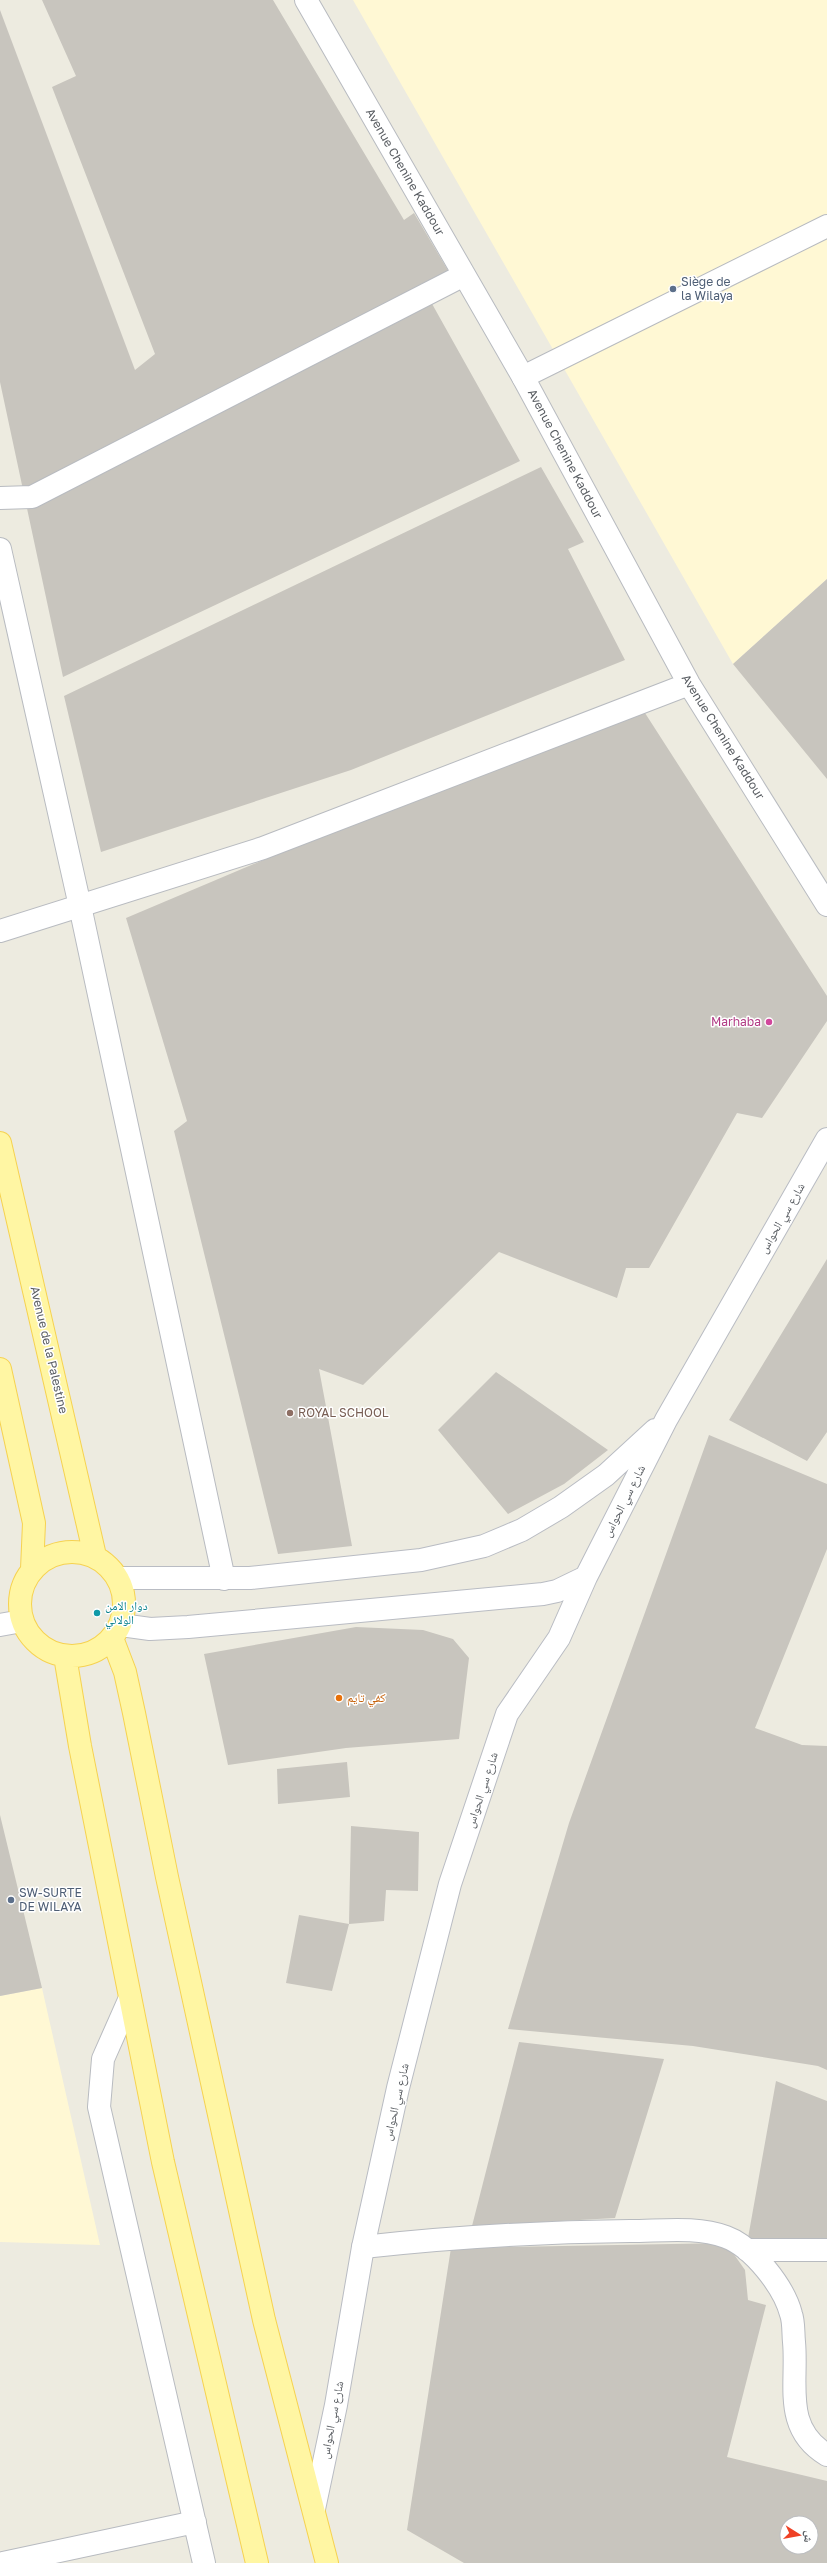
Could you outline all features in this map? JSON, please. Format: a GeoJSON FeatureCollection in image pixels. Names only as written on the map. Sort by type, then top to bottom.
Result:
{"type":"FeatureCollection","features":[{"type":"Feature","properties":{"kind":"main road","name":"Avenue de la Palestine"},"geometry":{"type":"LineString","coordinates":[[0,1143],[95,1556]]}},
{"type":"Feature","properties":{"kind":"main road"},"geometry":{"type":"LineString","coordinates":[[0,1369],[34,1523],[32,1569],[20,1594],[22,1621],[29,1634],[39,1645],[51,1653],[65,1656],[83,1656],[98,1649],[116,1632],[124,1609],[124,1593],[118,1578],[109,1565],[95,1556],[79,1552],[62,1552],[46,1558],[32,1569]]}},
{"type":"Feature","properties":{"kind":"main road"},"geometry":{"type":"LineString","coordinates":[[116,1632],[170,1892],[264,2320],[327,2563]]}},
{"type":"Feature","properties":{"kind":"main road"},"geometry":{"type":"LineString","coordinates":[[65,1656],[80,1746],[163,2162],[257,2563]]}},
{"type":"Feature","properties":{"kind":"street","name":"Avenue Chenine Kaddour"},"geometry":{"type":"LineString","coordinates":[[306,0],[523,377],[689,684],[827,905]]}},
{"type":"Feature","properties":{"kind":"street"},"geometry":{"type":"LineString","coordinates":[[523,377],[827,226]]}},
{"type":"Feature","properties":{"kind":"street"},"geometry":{"type":"LineString","coordinates":[[0,498],[32,497],[464,275]]}},
{"type":"Feature","properties":{"kind":"street"},"geometry":{"type":"LineString","coordinates":[[0,549],[80,906],[224,1579]]}},
{"type":"Feature","properties":{"kind":"street"},"geometry":{"type":"LineString","coordinates":[[0,931],[263,848],[689,684]]}},
{"type":"Feature","properties":{"kind":"street","name":"شارع سي الحواس"},"geometry":{"type":"LineString","coordinates":[[314,2509],[336,2405],[363,2247],[398,2088],[450,1884],[507,1714],[559,1638],[586,1577],[666,1420],[827,1139]]}},
{"type":"Feature","properties":{"kind":"street"},"geometry":{"type":"LineString","coordinates":[[118,1578],[224,1579],[370,1567],[421,1560],[484,1546],[522,1530],[561,1507],[606,1475],[666,1420]]}},
{"type":"Feature","properties":{"kind":"street"},"geometry":{"type":"LineString","coordinates":[[116,1632],[188,1627],[543,1594],[557,1590],[586,1577]]}},
{"type":"Feature","properties":{"kind":"street"},"geometry":{"type":"LineString","coordinates":[[0,1625],[22,1621]]}},
{"type":"Feature","properties":{"kind":"street"},"geometry":{"type":"LineString","coordinates":[[130,1998],[103,2059],[100,2107],[204,2563]]}},
{"type":"Feature","properties":{"kind":"street"},"geometry":{"type":"LineString","coordinates":[[363,2247],[447,2238],[687,2230],[727,2237],[746,2250],[763,2266],[779,2287],[791,2314],[795,2350],[793,2387],[796,2412],[811,2443],[827,2454]]}},
{"type":"Feature","properties":{"kind":"street"},"geometry":{"type":"LineString","coordinates":[[746,2250],[827,2250]]}},
{"type":"Feature","properties":{"kind":"street"},"geometry":{"type":"LineString","coordinates":[[3,2563],[194,2522]]}},
{"type":"Feature","properties":{"kind":"shaded area","name":"Siège de la Wilaya"},"geometry":{"type":"Polygon","coordinates":[[[353,0],[827,0],[827,579],[733,664],[353,0]]]}},
{"type":"Feature","properties":{"kind":"shaded area"},"geometry":{"type":"Polygon","coordinates":[[[42,1988],[100,2245],[0,2242],[0,1996],[42,1988]]]}},
{"type":"Feature","properties":{"kind":"building"},"geometry":{"type":"Polygon","coordinates":[[[42,0],[273,0],[404,220],[414,213],[456,284],[431,302],[520,461],[63,677],[0,382],[0,10],[135,370],[155,354],[52,87],[76,76],[42,0]]]}},
{"type":"Feature","properties":{"kind":"building"},"geometry":{"type":"Polygon","coordinates":[[[541,467],[584,542],[568,549],[625,660],[351,770],[101,852],[64,696],[541,467]]]}},
{"type":"Feature","properties":{"kind":"building"},"geometry":{"type":"Polygon","coordinates":[[[827,579],[827,779],[733,664],[827,579]]]}},
{"type":"Feature","properties":{"kind":"building"},"geometry":{"type":"Polygon","coordinates":[[[645,713],[827,996],[827,1021],[762,1118],[737,1113],[649,1268],[626,1268],[617,1298],[499,1252],[363,1385],[319,1369],[352,1546],[278,1554],[174,1131],[187,1121],[126,918],[436,787],[645,713]]]}},
{"type":"Feature","properties":{"kind":"building"},"geometry":{"type":"Polygon","coordinates":[[[827,1259],[827,1432],[807,1461],[729,1420],[827,1259]]]}},
{"type":"Feature","properties":{"kind":"building"},"geometry":{"type":"Polygon","coordinates":[[[496,1372],[608,1450],[564,1484],[508,1514],[438,1430],[496,1372]]]}},
{"type":"Feature","properties":{"kind":"building"},"geometry":{"type":"Polygon","coordinates":[[[709,1435],[827,1484],[827,1549],[755,1728],[802,1745],[827,1746],[827,2070],[818,2066],[693,2046],[508,2029],[569,1823],[709,1435]]]}},
{"type":"Feature","properties":{"kind":"building","name":"كفي تايم"},"geometry":{"type":"Polygon","coordinates":[[[356,1627],[423,1630],[453,1639],[469,1658],[459,1739],[346,1748],[228,1765],[204,1654],[356,1627]]]}},
{"type":"Feature","properties":{"kind":"building"},"geometry":{"type":"Polygon","coordinates":[[[347,1762],[350,1797],[278,1804],[277,1769],[347,1762]]]}},
{"type":"Feature","properties":{"kind":"building","name":"SW-SURTE DE WILAYA"},"geometry":{"type":"Polygon","coordinates":[[[0,1815],[42,1988],[0,1996],[0,1815]]]}},
{"type":"Feature","properties":{"kind":"building"},"geometry":{"type":"Polygon","coordinates":[[[351,1826],[419,1832],[418,1891],[386,1890],[384,1921],[349,1924],[351,1826]]]}},
{"type":"Feature","properties":{"kind":"building"},"geometry":{"type":"Polygon","coordinates":[[[299,1915],[349,1924],[332,1991],[286,1983],[299,1915]]]}},
{"type":"Feature","properties":{"kind":"building"},"geometry":{"type":"Polygon","coordinates":[[[519,2042],[664,2059],[615,2218],[472,2226],[519,2042]]]}},
{"type":"Feature","properties":{"kind":"building"},"geometry":{"type":"Polygon","coordinates":[[[776,2081],[827,2101],[827,2240],[748,2238],[776,2081]]]}},
{"type":"Feature","properties":{"kind":"building"},"geometry":{"type":"Polygon","coordinates":[[[726,2243],[745,2270],[748,2300],[766,2305],[727,2457],[827,2481],[827,2563],[464,2563],[407,2530],[451,2248],[726,2243]]]}},
{"type":"Feature","properties":{"kind":"place","name":"Siège de la Wilaya"},"geometry":{"type":"Point","coordinates":[673,289]}},
{"type":"Feature","properties":{"kind":"place","name":"Marhaba"},"geometry":{"type":"Point","coordinates":[769,1022]}},
{"type":"Feature","properties":{"kind":"place","name":"ROYAL SCHOOL"},"geometry":{"type":"Point","coordinates":[290,1413]}},
{"type":"Feature","properties":{"kind":"place","name":"دوار الامن الولائي"},"geometry":{"type":"Point","coordinates":[97,1613]}},
{"type":"Feature","properties":{"kind":"place","name":"كفي تايم"},"geometry":{"type":"Point","coordinates":[339,1698]}},
{"type":"Feature","properties":{"kind":"place","name":"SW-SURTE DE WILAYA"},"geometry":{"type":"Point","coordinates":[11,1900]}}]}
